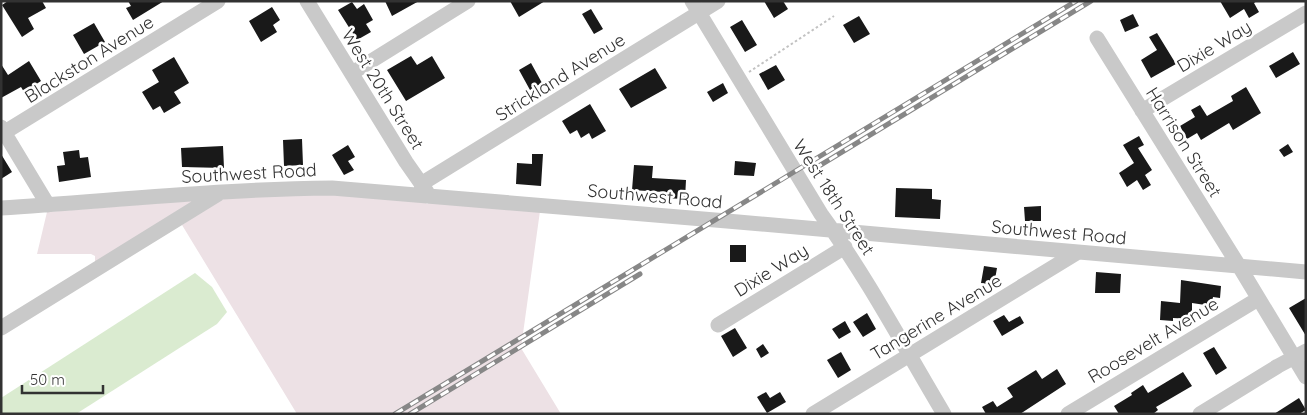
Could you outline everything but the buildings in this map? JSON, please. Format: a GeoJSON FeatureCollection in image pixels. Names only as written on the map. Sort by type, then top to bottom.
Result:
{"type":"FeatureCollection","features":[{"type":"Feature","properties":{"kind":"street","name":"Blackston Avenue"},"geometry":{"type":"LineString","coordinates":[[3,130],[218,1]]}},
{"type":"Feature","properties":{"kind":"street","name":"West 20th Street"},"geometry":{"type":"LineString","coordinates":[[307,1],[425,190]]}},
{"type":"Feature","properties":{"kind":"street"},"geometry":{"type":"LineString","coordinates":[[352,73],[468,1]]}},
{"type":"Feature","properties":{"kind":"street","name":"Strickland Avenue"},"geometry":{"type":"LineString","coordinates":[[425,190],[695,7],[718,1]]}},
{"type":"Feature","properties":{"kind":"street","name":"West 18th Street"},"geometry":{"type":"LineString","coordinates":[[695,7],[820,214],[845,247],[944,414]]}},
{"type":"Feature","properties":{"kind":"street","name":"Dixie Way"},"geometry":{"type":"LineString","coordinates":[[1142,111],[1306,13]]}},
{"type":"Feature","properties":{"kind":"street","name":"Harrison Street"},"geometry":{"type":"LineString","coordinates":[[1097,38],[1258,299],[1300,354],[1306,378]]}},
{"type":"Feature","properties":{"kind":"street"},"geometry":{"type":"LineString","coordinates":[[3,130],[48,205]]}},
{"type":"Feature","properties":{"kind":"street","name":"Southwest Road"},"geometry":{"type":"LineString","coordinates":[[1,208],[221,192],[332,188],[425,190],[833,231],[1306,272]]}},
{"type":"Feature","properties":{"kind":"street"},"geometry":{"type":"LineString","coordinates":[[1,328],[221,192]]}},
{"type":"Feature","properties":{"kind":"street","name":"Dixie Way"},"geometry":{"type":"LineString","coordinates":[[718,326],[845,247]]}},
{"type":"Feature","properties":{"kind":"street","name":"Tangerine Avenue"},"geometry":{"type":"LineString","coordinates":[[813,414],[1078,252]]}},
{"type":"Feature","properties":{"kind":"street","name":"Roosevelt Avenue"},"geometry":{"type":"LineString","coordinates":[[1068,414],[1258,299]]}},
{"type":"Feature","properties":{"kind":"street"},"geometry":{"type":"LineString","coordinates":[[1200,414],[1300,354]]}},
{"type":"Feature","properties":{"kind":"path"},"geometry":{"type":"LineString","coordinates":[[738,78],[834,16]]}},
{"type":"Feature","properties":{"kind":"shaded area"},"geometry":{"type":"Polygon","coordinates":[[[331,194],[425,201],[427,204],[430,202],[540,211],[521,348],[561,414],[297,414],[182,225],[221,198],[331,194]]]}},
{"type":"Feature","properties":{"kind":"shaded area"},"geometry":{"type":"Polygon","coordinates":[[[198,200],[95,262],[95,256],[91,254],[37,254],[47,212],[198,200]]]}},
{"type":"Feature","properties":{"kind":"shaded area"},"geometry":{"type":"Polygon","coordinates":[[[195,273],[212,287],[227,312],[217,324],[76,414],[1,414],[1,398],[195,273]]]}},
{"type":"Feature","properties":{"kind":"railway"},"geometry":{"type":"LineString","coordinates":[[395,414],[1076,1]]}},
{"type":"Feature","properties":{"kind":"railway"},"geometry":{"type":"LineString","coordinates":[[814,169],[1091,1]]}},
{"type":"Feature","properties":{"kind":"railway"},"geometry":{"type":"LineString","coordinates":[[410,414],[640,274]]}}]}
